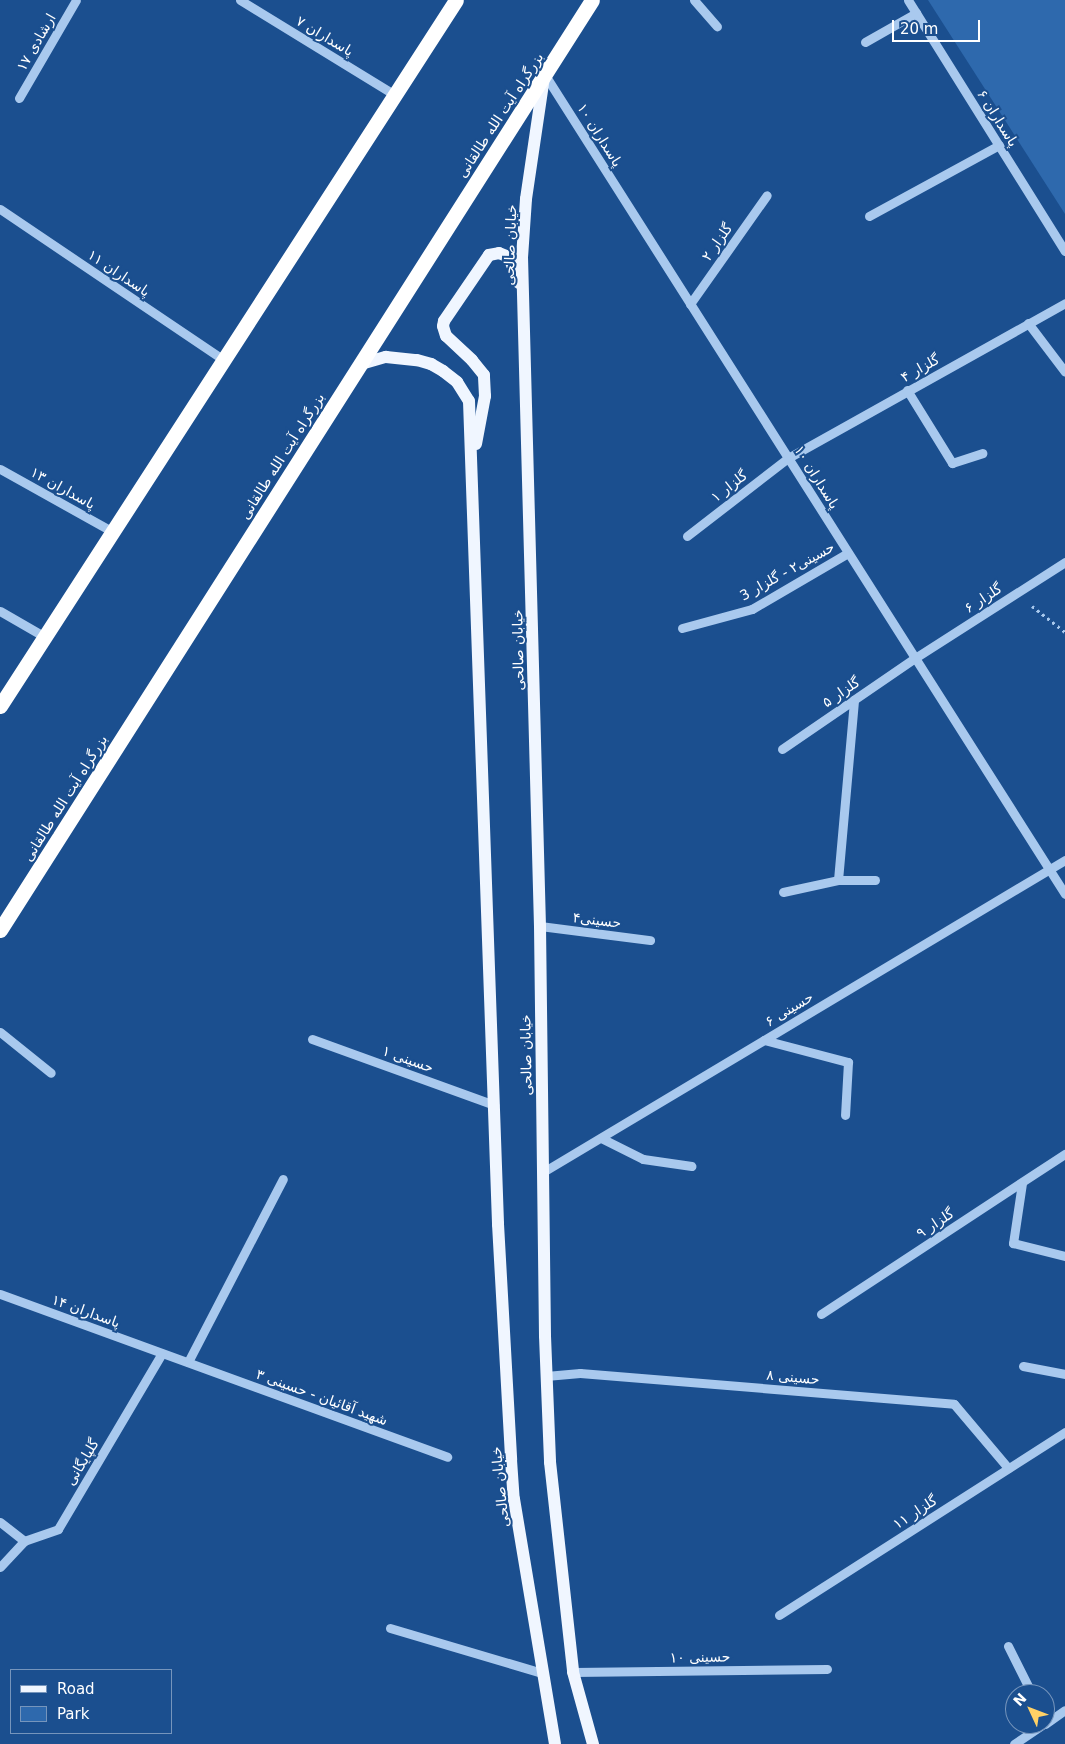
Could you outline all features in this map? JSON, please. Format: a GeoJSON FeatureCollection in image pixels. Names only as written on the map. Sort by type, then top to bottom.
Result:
{"type":"FeatureCollection","features":[{"type":"Feature","properties":{"kind":"highway"},"geometry":{"type":"LineString","coordinates":[[0,706],[456,0]]}},
{"type":"Feature","properties":{"kind":"highway","name":"بزرگراه آیت الله طالقانی"},"geometry":{"type":"LineString","coordinates":[[0,930],[592,0]]}},
{"type":"Feature","properties":{"kind":"main road","name":"خیابان صالحی"},"geometry":{"type":"LineString","coordinates":[[545,75],[526,199],[522,257],[540,926],[546,1376]]}},
{"type":"Feature","properties":{"kind":"main road"},"geometry":{"type":"LineString","coordinates":[[471,466],[485,396],[484,375],[472,360],[446,336],[443,331],[444,321],[486,258],[494,252],[505,254],[512,261],[523,297]]}},
{"type":"Feature","properties":{"kind":"main road"},"geometry":{"type":"LineString","coordinates":[[360,364],[386,357],[417,360],[443,371],[457,382],[469,401],[494,1106]]}},
{"type":"Feature","properties":{"kind":"main road","name":"خيابان صالحی"},"geometry":{"type":"LineString","coordinates":[[494,1106],[498,1224],[514,1499],[555,1744]]}},
{"type":"Feature","properties":{"kind":"main road"},"geometry":{"type":"LineString","coordinates":[[546,1376],[550,1462],[573,1672],[593,1744]]}},
{"type":"Feature","properties":{"kind":"street","name":"ارشادی ۱۷"},"geometry":{"type":"LineString","coordinates":[[19,98],[76,0]]}},
{"type":"Feature","properties":{"kind":"street","name":"پاسداران ۷"},"geometry":{"type":"LineString","coordinates":[[240,0],[395,95]]}},
{"type":"Feature","properties":{"kind":"street"},"geometry":{"type":"LineString","coordinates":[[694,0],[716,26]]}},
{"type":"Feature","properties":{"kind":"street","name":"پاسداران ۶"},"geometry":{"type":"LineString","coordinates":[[908,0],[1065,251]]}},
{"type":"Feature","properties":{"kind":"street"},"geometry":{"type":"LineString","coordinates":[[865,42],[916,13]]}},
{"type":"Feature","properties":{"kind":"street","name":"پاسداران ١٠"},"geometry":{"type":"LineString","coordinates":[[545,75],[1065,894]]}},
{"type":"Feature","properties":{"kind":"street"},"geometry":{"type":"LineString","coordinates":[[869,216],[999,145]]}},
{"type":"Feature","properties":{"kind":"street","name":"گلزار ۲"},"geometry":{"type":"LineString","coordinates":[[690,304],[767,195]]}},
{"type":"Feature","properties":{"kind":"street","name":"پاسداران ١١"},"geometry":{"type":"LineString","coordinates":[[0,209],[224,360]]}},
{"type":"Feature","properties":{"kind":"street","name":"گلزار ۴"},"geometry":{"type":"LineString","coordinates":[[788,458],[1065,303]]}},
{"type":"Feature","properties":{"kind":"street"},"geometry":{"type":"LineString","coordinates":[[1028,323],[1065,372]]}},
{"type":"Feature","properties":{"kind":"street"},"geometry":{"type":"LineString","coordinates":[[907,390],[952,463],[982,453]]}},
{"type":"Feature","properties":{"kind":"street","name":"گلزار ۱"},"geometry":{"type":"LineString","coordinates":[[687,536],[788,458]]}},
{"type":"Feature","properties":{"kind":"street","name":"پاسداران ۱۳"},"geometry":{"type":"LineString","coordinates":[[0,468],[113,532]]}},
{"type":"Feature","properties":{"kind":"street","name":"حسینی۲ - گلزار 3"},"geometry":{"type":"LineString","coordinates":[[682,628],[752,609],[848,553]]}},
{"type":"Feature","properties":{"kind":"street","name":"گلزار ۶"},"geometry":{"type":"LineString","coordinates":[[915,658],[1065,562]]}},
{"type":"Feature","properties":{"kind":"street"},"geometry":{"type":"LineString","coordinates":[[0,611],[45,637]]}},
{"type":"Feature","properties":{"kind":"street","name":"گلزار ۵"},"geometry":{"type":"LineString","coordinates":[[782,749],[915,658]]}},
{"type":"Feature","properties":{"kind":"street"},"geometry":{"type":"LineString","coordinates":[[838,880],[854,700]]}},
{"type":"Feature","properties":{"kind":"street","name":"حسینی ۶"},"geometry":{"type":"LineString","coordinates":[[542,1172],[1065,860]]}},
{"type":"Feature","properties":{"kind":"street"},"geometry":{"type":"LineString","coordinates":[[783,892],[838,880],[875,880]]}},
{"type":"Feature","properties":{"kind":"street","name":"حسینی۴"},"geometry":{"type":"LineString","coordinates":[[540,926],[650,940]]}},
{"type":"Feature","properties":{"kind":"street"},"geometry":{"type":"LineString","coordinates":[[0,1032],[51,1073]]}},
{"type":"Feature","properties":{"kind":"street","name":"حسینی ۱"},"geometry":{"type":"LineString","coordinates":[[312,1039],[494,1106]]}},
{"type":"Feature","properties":{"kind":"street"},"geometry":{"type":"LineString","coordinates":[[764,1040],[848,1062],[845,1115]]}},
{"type":"Feature","properties":{"kind":"street"},"geometry":{"type":"LineString","coordinates":[[601,1138],[643,1159],[691,1166]]}},
{"type":"Feature","properties":{"kind":"street","name":"گلزار ٩"},"geometry":{"type":"LineString","coordinates":[[821,1314],[1065,1154]]}},
{"type":"Feature","properties":{"kind":"street"},"geometry":{"type":"LineString","coordinates":[[188,1362],[283,1179]]}},
{"type":"Feature","properties":{"kind":"street"},"geometry":{"type":"LineString","coordinates":[[1022,1182],[1013,1243],[1065,1256]]}},
{"type":"Feature","properties":{"kind":"street","name":"پاسداران ۱۴"},"geometry":{"type":"LineString","coordinates":[[0,1294],[188,1362]]}},
{"type":"Feature","properties":{"kind":"street","name":"گلپایگانی"},"geometry":{"type":"LineString","coordinates":[[24,1541],[58,1529],[162,1353]]}},
{"type":"Feature","properties":{"kind":"street","name":"شهید آقائیان - حسینی ۳"},"geometry":{"type":"LineString","coordinates":[[188,1362],[447,1457]]}},
{"type":"Feature","properties":{"kind":"street"},"geometry":{"type":"LineString","coordinates":[[1023,1366],[1065,1374]]}},
{"type":"Feature","properties":{"kind":"street","name":"حسینی ۸"},"geometry":{"type":"LineString","coordinates":[[546,1376],[580,1373],[954,1404],[1008,1468]]}},
{"type":"Feature","properties":{"kind":"street","name":"گلزار ١١"},"geometry":{"type":"LineString","coordinates":[[780,1615],[1065,1432]]}},
{"type":"Feature","properties":{"kind":"street"},"geometry":{"type":"LineString","coordinates":[[0,1522],[24,1541],[0,1566]]}},
{"type":"Feature","properties":{"kind":"street"},"geometry":{"type":"LineString","coordinates":[[390,1628],[542,1673]]}},
{"type":"Feature","properties":{"kind":"street"},"geometry":{"type":"LineString","coordinates":[[1008,1646],[1027,1684]]}},
{"type":"Feature","properties":{"kind":"street","name":"حسینی ۱۰"},"geometry":{"type":"LineString","coordinates":[[573,1672],[827,1669]]}},
{"type":"Feature","properties":{"kind":"street"},"geometry":{"type":"LineString","coordinates":[[1014,1744],[1029,1734]]}},
{"type":"Feature","properties":{"kind":"path"},"geometry":{"type":"LineString","coordinates":[[1016,593],[1065,632]]}},
{"type":"Feature","properties":{"kind":"green space"},"geometry":{"type":"Polygon","coordinates":[[[928,0],[1065,0],[1065,214],[928,0]]]}}]}
